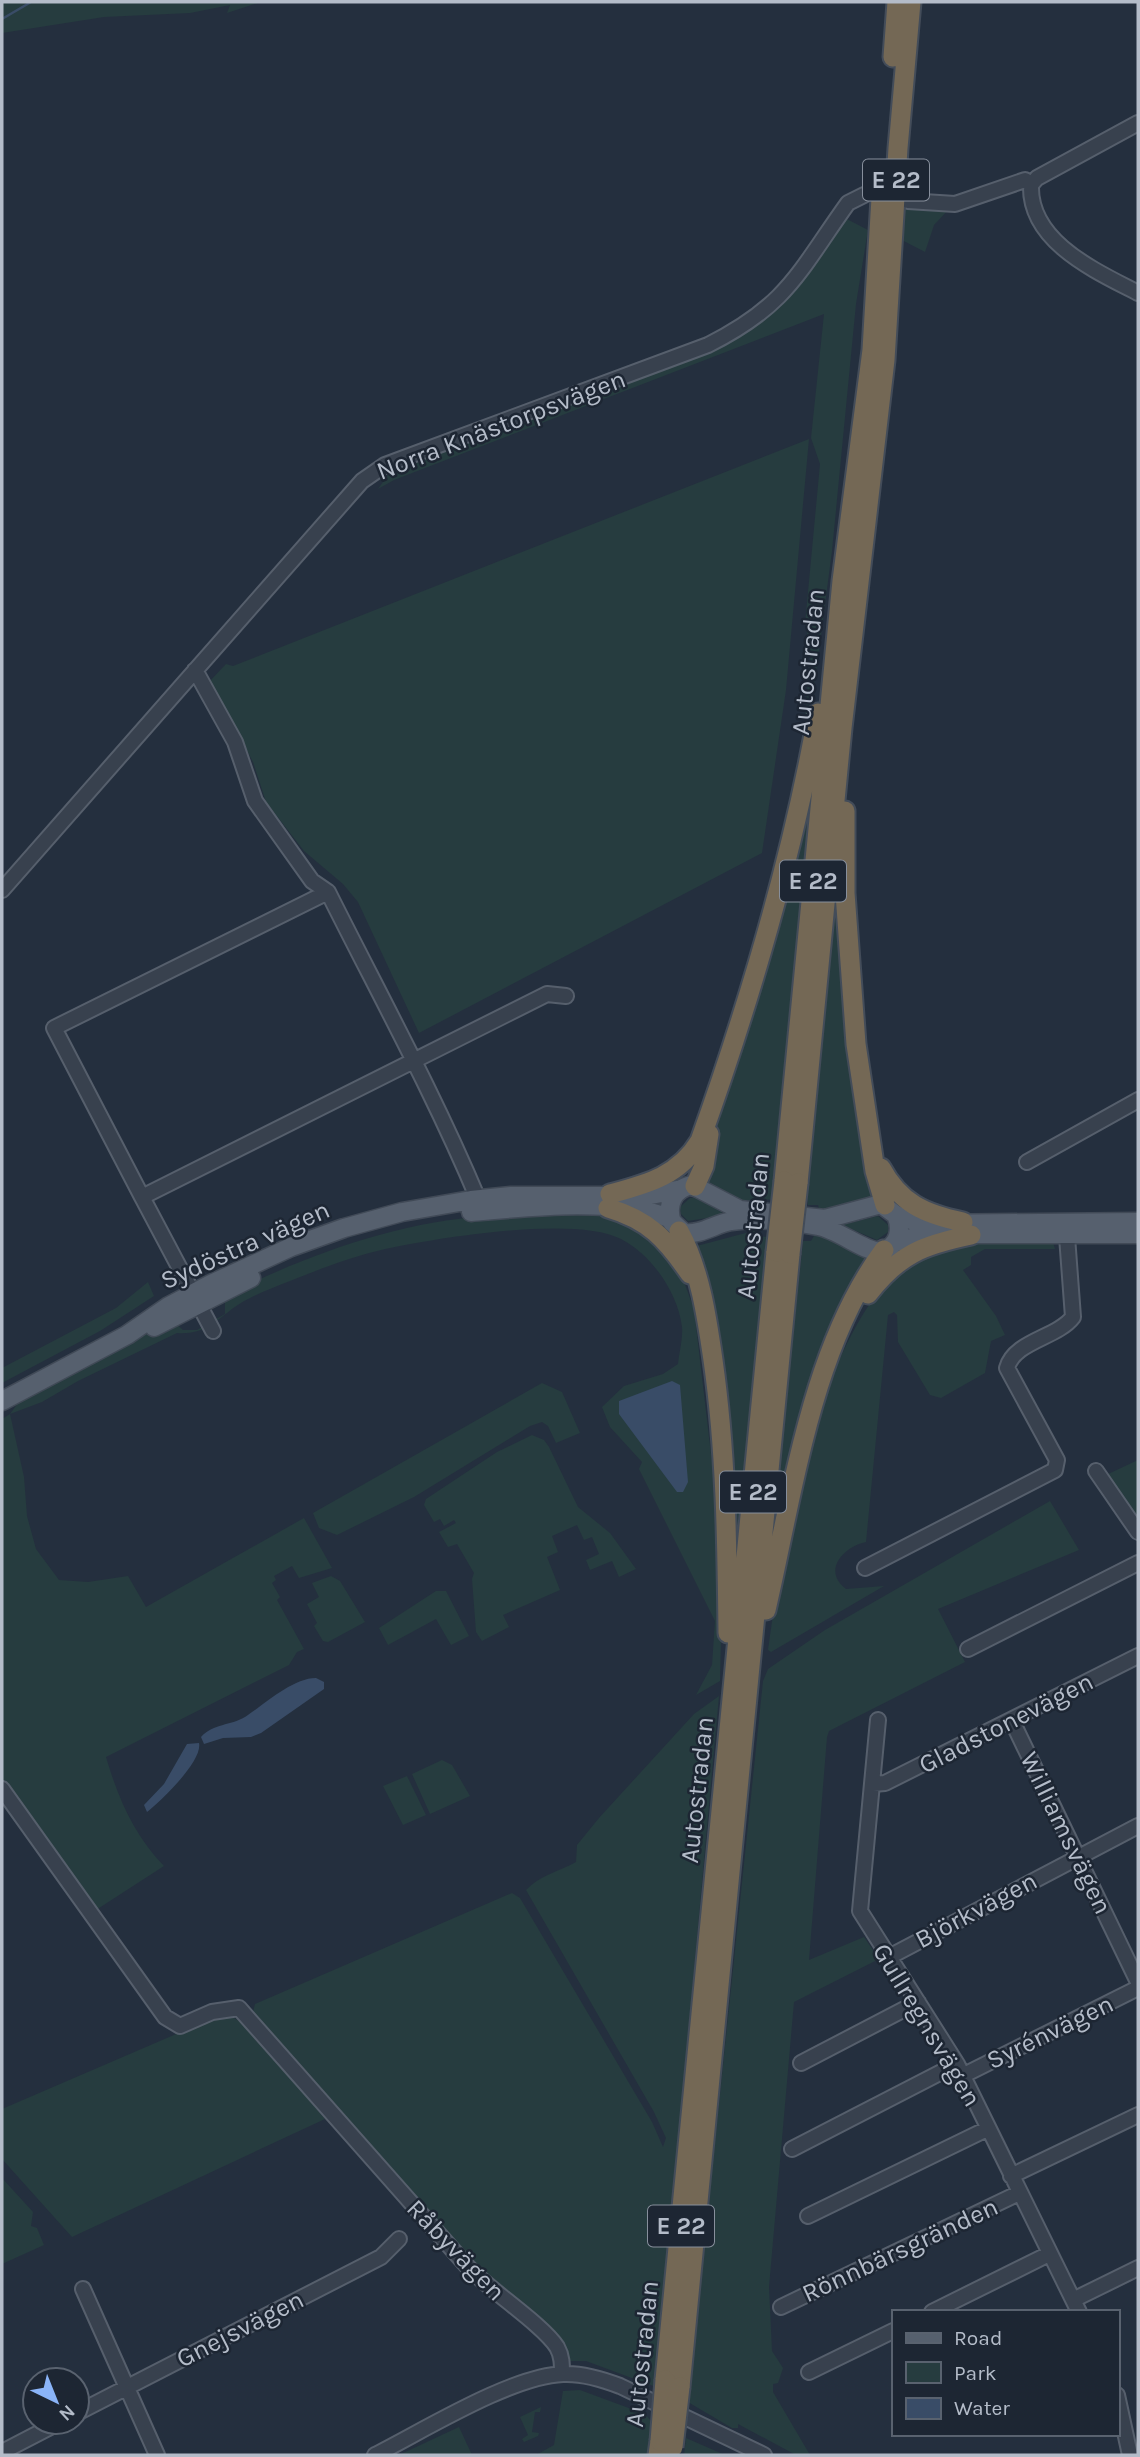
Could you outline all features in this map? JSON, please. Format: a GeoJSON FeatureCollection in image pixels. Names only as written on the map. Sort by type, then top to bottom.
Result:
{"type":"FeatureCollection","features":[{"type":"Feature","properties":{"kind":"highway","name":"Autostradan"},"geometry":{"type":"LineString","coordinates":[[791,1182],[842,581],[872,350],[897,2]]}},
{"type":"Feature","properties":{"kind":"highway","name":"Autostradan"},"geometry":{"type":"LineString","coordinates":[[666,2450],[729,1732],[885,360],[898,148],[911,2]]}},
{"type":"Feature","properties":{"kind":"highway"},"geometry":{"type":"LineString","coordinates":[[609,1201],[681,1165],[700,1141],[788,860],[842,581]]}},
{"type":"Feature","properties":{"kind":"highway"},"geometry":{"type":"LineString","coordinates":[[842,728],[849,970],[856,1044],[871,1148],[891,1210]]}},
{"type":"Feature","properties":{"kind":"highway"},"geometry":{"type":"LineString","coordinates":[[688,1187],[704,1166],[712,1105]]}},
{"type":"Feature","properties":{"kind":"highway"},"geometry":{"type":"LineString","coordinates":[[871,1148],[887,1178],[904,1200],[929,1214],[967,1228]]}},
{"type":"Feature","properties":{"kind":"highway"},"geometry":{"type":"LineString","coordinates":[[609,1201],[652,1227],[700,1290]]}},
{"type":"Feature","properties":{"kind":"highway"},"geometry":{"type":"LineString","coordinates":[[675,1225],[700,1290],[721,1417],[726,1482],[729,1732]]}},
{"type":"Feature","properties":{"kind":"highway"},"geometry":{"type":"LineString","coordinates":[[838,1338],[868,1293],[896,1262],[967,1228]]}},
{"type":"Feature","properties":{"kind":"highway"},"geometry":{"type":"LineString","coordinates":[[748,1689],[807,1426],[838,1338],[864,1281],[889,1247]]}},
{"type":"Feature","properties":{"kind":"highway","name":"Autostradan"},"geometry":{"type":"LineString","coordinates":[[672,2384],[748,1689],[783,1253]]}},
{"type":"Feature","properties":{"kind":"main road","name":"Sydöstra vägen"},"geometry":{"type":"LineString","coordinates":[[2,1401],[127,1335],[169,1306],[196,1300],[307,1254],[405,1224],[470,1212],[609,1201],[688,1187]]}},
{"type":"Feature","properties":{"kind":"main road"},"geometry":{"type":"LineString","coordinates":[[967,1228],[924,1234],[869,1251],[833,1229],[768,1221],[733,1221],[692,1233],[675,1225],[671,1202],[688,1187],[746,1211],[831,1219],[872,1204],[923,1223],[967,1228],[1066,1228],[1138,1222]]}},
{"type":"Feature","properties":{"kind":"main road","name":"Sydöstra vägen"},"geometry":{"type":"LineString","coordinates":[[196,1300],[291,1247],[344,1228],[402,1212],[478,1199],[609,1201],[646,1210],[675,1225]]}},
{"type":"Feature","properties":{"kind":"main road"},"geometry":{"type":"LineString","coordinates":[[889,1247],[899,1229],[891,1210]]}},
{"type":"Feature","properties":{"kind":"main road"},"geometry":{"type":"LineString","coordinates":[[1066,1228],[1138,1234]]}},
{"type":"Feature","properties":{"kind":"street"},"geometry":{"type":"LineString","coordinates":[[1138,123],[1037,178],[1031,185],[1030,200],[1056,241],[1092,270],[1138,293]]}},
{"type":"Feature","properties":{"kind":"street"},"geometry":{"type":"LineString","coordinates":[[908,201],[955,204],[1024,180],[1031,185]]}},
{"type":"Feature","properties":{"kind":"street","name":"Norra Knästorpsvägen"},"geometry":{"type":"LineString","coordinates":[[2,890],[370,474],[385,465],[708,345],[740,328],[783,295],[848,203],[864,195]]}},
{"type":"Feature","properties":{"kind":"street"},"geometry":{"type":"LineString","coordinates":[[195,670],[234,742],[255,801],[312,881],[328,892],[449,1130],[478,1199]]}},
{"type":"Feature","properties":{"kind":"street"},"geometry":{"type":"LineString","coordinates":[[213,1331],[54,1028],[328,892]]}},
{"type":"Feature","properties":{"kind":"street"},"geometry":{"type":"LineString","coordinates":[[142,1197],[547,994],[566,996]]}},
{"type":"Feature","properties":{"kind":"street"},"geometry":{"type":"LineString","coordinates":[[1027,1162],[1138,1100]]}},
{"type":"Feature","properties":{"kind":"street"},"geometry":{"type":"LineString","coordinates":[[865,1568],[1055,1470],[1056,1460],[1007,1368],[1016,1354],[1063,1327],[1073,1317],[1066,1228]]}},
{"type":"Feature","properties":{"kind":"street"},"geometry":{"type":"LineString","coordinates":[[1097,1471],[1138,1532]]}},
{"type":"Feature","properties":{"kind":"street"},"geometry":{"type":"LineString","coordinates":[[968,1649],[1138,1563]]}},
{"type":"Feature","properties":{"kind":"street","name":"Gladstonevägen"},"geometry":{"type":"LineString","coordinates":[[873,1784],[885,1783],[1138,1656]]}},
{"type":"Feature","properties":{"kind":"street","name":"Gullregnsvägen"},"geometry":{"type":"LineString","coordinates":[[878,1720],[860,1911],[959,2070],[1076,2306]]}},
{"type":"Feature","properties":{"kind":"street","name":"Williamsvägen"},"geometry":{"type":"LineString","coordinates":[[1013,1721],[1138,1982]]}},
{"type":"Feature","properties":{"kind":"street","name":"Råbyvägen"},"geometry":{"type":"LineString","coordinates":[[2,1789],[165,2017],[180,2026],[212,2012],[239,2008],[467,2266],[487,2287],[553,2342],[561,2357],[562,2374]]}},
{"type":"Feature","properties":{"kind":"street","name":"Björkvägen"},"geometry":{"type":"LineString","coordinates":[[889,1956],[1138,1826]]}},
{"type":"Feature","properties":{"kind":"street","name":"Syrénvägen"},"geometry":{"type":"LineString","coordinates":[[792,2148],[1138,1989]]}},
{"type":"Feature","properties":{"kind":"street"},"geometry":{"type":"LineString","coordinates":[[801,2063],[918,2002]]}},
{"type":"Feature","properties":{"kind":"street"},"geometry":{"type":"LineString","coordinates":[[1011,2176],[1138,2115]]}},
{"type":"Feature","properties":{"kind":"street"},"geometry":{"type":"LineString","coordinates":[[808,2216],[987,2129]]}},
{"type":"Feature","properties":{"kind":"street","name":"Rönnbärsgränden"},"geometry":{"type":"LineString","coordinates":[[781,2307],[1019,2193]]}},
{"type":"Feature","properties":{"kind":"street","name":"Gnejsvägen"},"geometry":{"type":"LineString","coordinates":[[91,2406],[381,2257],[399,2239]]}},
{"type":"Feature","properties":{"kind":"street"},"geometry":{"type":"LineString","coordinates":[[950,2308],[1049,2254]]}},
{"type":"Feature","properties":{"kind":"street"},"geometry":{"type":"LineString","coordinates":[[1076,2306],[1138,2268]]}},
{"type":"Feature","properties":{"kind":"street"},"geometry":{"type":"LineString","coordinates":[[83,2289],[157,2455]]}},
{"type":"Feature","properties":{"kind":"street"},"geometry":{"type":"LineString","coordinates":[[809,2372],[892,2331]]}},
{"type":"Feature","properties":{"kind":"street"},"geometry":{"type":"LineString","coordinates":[[375,2455],[516,2387],[562,2374],[603,2379],[621,2386],[764,2455]]}},
{"type":"Feature","properties":{"kind":"street"},"geometry":{"type":"LineString","coordinates":[[1119,2402],[1133,2447]]}},
{"type":"Feature","properties":{"kind":"street"},"geometry":{"type":"LineString","coordinates":[[2,2452],[33,2436]]}},
{"type":"Feature","properties":{"kind":"green space"},"geometry":{"type":"Polygon","coordinates":[[[2,2],[261,2],[227,13],[230,5],[190,13],[104,17],[2,33],[2,2]]]}},
{"type":"Feature","properties":{"kind":"green space"},"geometry":{"type":"Polygon","coordinates":[[[902,204],[950,208],[934,225],[925,252],[898,238],[902,204]]]}},
{"type":"Feature","properties":{"kind":"green space"},"geometry":{"type":"Polygon","coordinates":[[[843,217],[868,230],[856,304],[832,551],[805,757],[803,734],[811,652],[805,624],[820,464],[811,438],[824,314],[394,480],[378,489],[395,465],[741,333],[843,217]]]}},
{"type":"Feature","properties":{"kind":"green space"},"geometry":{"type":"Polygon","coordinates":[[[809,439],[786,690],[762,853],[419,1033],[358,902],[343,884],[304,851],[266,802],[253,762],[210,681],[226,664],[233,666],[809,439]]]}},
{"type":"Feature","properties":{"kind":"green space"},"geometry":{"type":"Polygon","coordinates":[[[810,795],[773,1200],[761,1199],[760,1203],[743,1200],[736,1204],[704,1183],[715,1128],[810,795]]]}},
{"type":"Feature","properties":{"kind":"green space"},"geometry":{"type":"Polygon","coordinates":[[[839,861],[843,981],[854,1106],[876,1197],[821,1214],[818,1205],[808,1205],[807,1195],[839,861]]]}},
{"type":"Feature","properties":{"kind":"green space"},"geometry":{"type":"Polygon","coordinates":[[[690,1198],[698,1198],[726,1215],[688,1221],[681,1214],[680,1207],[690,1198]]]}},
{"type":"Feature","properties":{"kind":"green space"},"geometry":{"type":"Polygon","coordinates":[[[595,1213],[633,1221],[680,1271],[694,1309],[723,1556],[720,1681],[696,1695],[712,1665],[715,1621],[639,1469],[642,1462],[610,1427],[602,1407],[624,1386],[663,1374],[678,1364],[681,1341],[680,1314],[662,1276],[643,1255],[621,1239],[600,1232],[540,1229],[470,1235],[373,1252],[325,1267],[260,1293],[207,1327],[194,1332],[177,1333],[78,1381],[42,1402],[10,1414],[23,1396],[173,1321],[183,1330],[197,1330],[225,1314],[225,1299],[237,1290],[297,1263],[359,1241],[422,1225],[487,1216],[595,1213]],[[680,1385],[619,1401],[679,1394],[680,1385]]]}},
{"type":"Feature","properties":{"kind":"green space"},"geometry":{"type":"Polygon","coordinates":[[[878,1216],[888,1225],[888,1232],[877,1240],[842,1225],[878,1216]]]}},
{"type":"Feature","properties":{"kind":"green space"},"geometry":{"type":"Polygon","coordinates":[[[757,1230],[757,1236],[768,1237],[738,1558],[735,1557],[693,1247],[757,1230]]]}},
{"type":"Feature","properties":{"kind":"green space"},"geometry":{"type":"Polygon","coordinates":[[[826,1232],[871,1257],[770,1555],[803,1241],[811,1241],[814,1236],[826,1232]]]}},
{"type":"Feature","properties":{"kind":"green space"},"geometry":{"type":"Polygon","coordinates":[[[974,1242],[1053,1242],[1055,1249],[985,1249],[971,1257],[971,1265],[963,1270],[996,1316],[1005,1335],[991,1341],[985,1373],[941,1398],[930,1395],[898,1342],[897,1315],[894,1312],[888,1315],[866,1542],[850,1548],[836,1567],[839,1582],[846,1589],[884,1586],[771,1652],[768,1650],[775,1605],[795,1498],[810,1441],[851,1336],[877,1294],[908,1261],[930,1252],[974,1242]]]}},
{"type":"Feature","properties":{"kind":"green space"},"geometry":{"type":"Polygon","coordinates":[[[148,1282],[154,1296],[100,1331],[2,1383],[2,1368],[116,1308],[148,1282]]]}},
{"type":"Feature","properties":{"kind":"green space"},"geometry":{"type":"Polygon","coordinates":[[[542,1383],[562,1392],[580,1433],[556,1443],[548,1426],[542,1422],[530,1426],[414,1497],[337,1535],[319,1528],[313,1513],[542,1383]]]}},
{"type":"Feature","properties":{"kind":"green space"},"geometry":{"type":"Polygon","coordinates":[[[10,1414],[24,1477],[27,1516],[36,1549],[59,1580],[88,1582],[128,1576],[146,1607],[304,1518],[332,1568],[299,1578],[292,1566],[274,1576],[276,1580],[272,1583],[280,1597],[277,1600],[304,1649],[297,1652],[289,1665],[106,1757],[128,1815],[144,1842],[164,1866],[96,1910],[2,1778],[2,1419],[10,1414]]]}},
{"type":"Feature","properties":{"kind":"green space"},"geometry":{"type":"Polygon","coordinates":[[[532,1435],[544,1440],[549,1447],[578,1507],[610,1533],[636,1569],[619,1577],[612,1561],[590,1570],[586,1560],[599,1554],[592,1537],[584,1540],[577,1525],[552,1536],[558,1552],[547,1557],[560,1590],[503,1615],[509,1627],[482,1641],[476,1632],[472,1579],[474,1573],[457,1544],[448,1547],[439,1532],[456,1523],[454,1520],[444,1526],[440,1519],[434,1522],[424,1505],[426,1499],[497,1452],[532,1435]]]}},
{"type":"Feature","properties":{"kind":"green space"},"geometry":{"type":"Polygon","coordinates":[[[1138,1460],[1138,1522],[1106,1475],[1138,1460]]]}},
{"type":"Feature","properties":{"kind":"green space"},"geometry":{"type":"Polygon","coordinates":[[[1050,1501],[1079,1550],[938,1609],[965,1662],[829,1731],[827,1737],[809,1960],[864,1937],[879,1959],[794,2002],[769,2287],[772,2351],[783,2368],[778,2383],[773,2384],[773,2392],[810,2455],[796,2455],[738,2424],[738,2428],[732,2428],[688,2402],[763,1681],[768,1669],[825,1630],[1050,1501]]]}},
{"type":"Feature","properties":{"kind":"green space"},"geometry":{"type":"Polygon","coordinates":[[[331,1576],[340,1581],[365,1622],[328,1642],[323,1641],[314,1626],[317,1623],[307,1604],[319,1597],[312,1583],[331,1576]]]}},
{"type":"Feature","properties":{"kind":"green space"},"geometry":{"type":"Polygon","coordinates":[[[436,1591],[446,1591],[469,1636],[451,1645],[436,1619],[388,1645],[379,1628],[436,1591]]]}},
{"type":"Feature","properties":{"kind":"green space"},"geometry":{"type":"Polygon","coordinates":[[[719,1696],[656,2387],[586,2361],[566,2361],[565,2348],[558,2335],[486,2279],[252,2016],[255,2004],[512,1893],[520,1898],[652,2122],[663,2147],[666,2138],[654,2112],[526,1890],[543,1877],[576,1862],[577,1845],[599,1818],[694,1714],[719,1696]]]}},
{"type":"Feature","properties":{"kind":"green space"},"geometry":{"type":"Polygon","coordinates":[[[442,1760],[452,1765],[470,1796],[430,1814],[412,1774],[442,1760]]]}},
{"type":"Feature","properties":{"kind":"green space"},"geometry":{"type":"Polygon","coordinates":[[[407,1776],[426,1815],[403,1825],[383,1786],[407,1776]]]}},
{"type":"Feature","properties":{"kind":"green space"},"geometry":{"type":"Polygon","coordinates":[[[229,2015],[247,2026],[325,2119],[72,2237],[2,2159],[2,2109],[218,2016],[229,2015]]]}},
{"type":"Feature","properties":{"kind":"green space"},"geometry":{"type":"Polygon","coordinates":[[[2,2178],[33,2212],[31,2226],[37,2228],[44,2245],[2,2264],[2,2178]]]}},
{"type":"Feature","properties":{"kind":"green space"},"geometry":{"type":"Polygon","coordinates":[[[580,2390],[645,2414],[652,2422],[648,2455],[536,2455],[554,2445],[563,2391],[580,2390]]]}},
{"type":"Feature","properties":{"kind":"green space"},"geometry":{"type":"Polygon","coordinates":[[[541,2407],[540,2412],[535,2412],[532,2432],[539,2433],[538,2436],[524,2442],[522,2439],[528,2435],[520,2417],[541,2407]]]}},
{"type":"Feature","properties":{"kind":"green space"},"geometry":{"type":"Polygon","coordinates":[[[459,2427],[472,2455],[399,2455],[459,2427]]]}},
{"type":"Feature","properties":{"kind":"green space"},"geometry":{"type":"Polygon","coordinates":[[[686,2438],[725,2455],[684,2455],[686,2438]]]}},
{"type":"Feature","properties":{"kind":"water"},"geometry":{"type":"Polygon","coordinates":[[[672,1381],[680,1385],[688,1482],[683,1492],[677,1492],[619,1414],[619,1401],[672,1381]]]}},
{"type":"Feature","properties":{"kind":"water"},"geometry":{"type":"Polygon","coordinates":[[[316,1678],[324,1682],[324,1689],[261,1733],[251,1737],[223,1738],[204,1744],[201,1737],[211,1729],[245,1717],[297,1682],[316,1678]]]}},
{"type":"Feature","properties":{"kind":"water"},"geometry":{"type":"Polygon","coordinates":[[[199,1743],[195,1760],[188,1770],[147,1812],[144,1805],[164,1784],[187,1744],[199,1743]]]}},
{"type":"Feature","properties":{"kind":"waterway"},"geometry":{"type":"LineString","coordinates":[[2,19],[31,2]]}}]}
